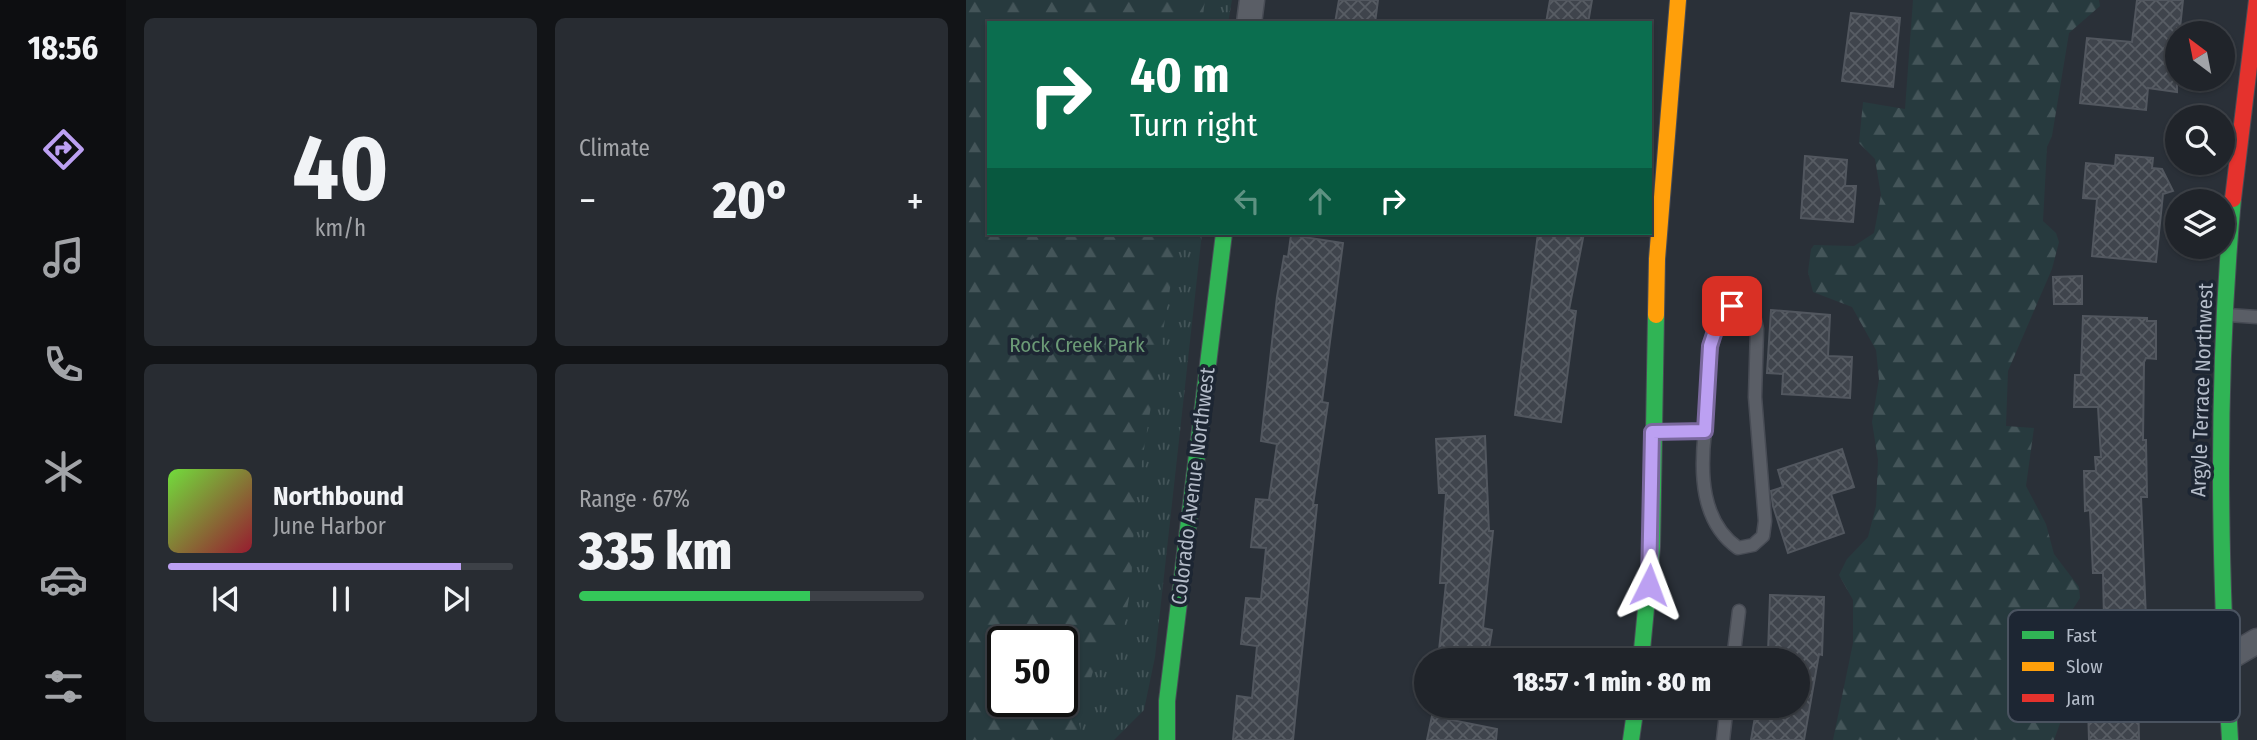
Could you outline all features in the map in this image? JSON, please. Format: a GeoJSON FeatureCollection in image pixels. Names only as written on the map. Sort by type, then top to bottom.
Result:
{"type":"FeatureCollection","features":[{"type":"Feature","properties":{"kind":"street"},"geometry":{"type":"LineString","coordinates":[[1249,21],[1252,0]]}},
{"type":"Feature","properties":{"kind":"street"},"geometry":{"type":"LineString","coordinates":[[1642,648],[1651,547],[1657,259],[1678,0]]}},
{"type":"Feature","properties":{"kind":"street","name":"Argyle Terrace Northwest"},"geometry":{"type":"LineString","coordinates":[[2223,610],[2219,486],[2224,315],[2229,233],[2256,0]]}},
{"type":"Feature","properties":{"kind":"street","name":"Colorado Avenue Northwest"},"geometry":{"type":"LineString","coordinates":[[1167,740],[1167,702],[1224,235]]}},
{"type":"Feature","properties":{"kind":"street"},"geometry":{"type":"LineString","coordinates":[[2240,651],[2257,641]]}},
{"type":"Feature","properties":{"kind":"street"},"geometry":{"type":"LineString","coordinates":[[1631,740],[1634,718]]}},
{"type":"Feature","properties":{"kind":"street","name":"Argyle Terrace Northwest"},"geometry":{"type":"LineString","coordinates":[[2229,722],[2230,740]]}},
{"type":"Feature","properties":{"kind":"lane"},"geometry":{"type":"LineString","coordinates":[[1732,306],[1746,307],[1754,316],[1757,330],[1755,397],[1765,521],[1763,536],[1753,545],[1738,548],[1715,526],[1709,510],[1701,462],[1705,431],[1710,346],[1715,330],[1721,313],[1732,306]]}},
{"type":"Feature","properties":{"kind":"lane"},"geometry":{"type":"LineString","coordinates":[[2224,315],[2257,317]]}},
{"type":"Feature","properties":{"kind":"lane"},"geometry":{"type":"LineString","coordinates":[[1652,432],[1705,431]]}},
{"type":"Feature","properties":{"kind":"lane"},"geometry":{"type":"LineString","coordinates":[[1734,648],[1739,611]]}},
{"type":"Feature","properties":{"kind":"lane"},"geometry":{"type":"LineString","coordinates":[[1723,740],[1726,718]]}},
{"type":"Feature","properties":{"kind":"green space","name":"Rock Creek Park"},"geometry":{"type":"Polygon","coordinates":[[[966,0],[1232,0],[1228,21],[987,21],[987,235],[1202,235],[1155,657],[1144,710],[1114,740],[966,740],[966,0]]]}},
{"type":"Feature","properties":{"kind":"green space","name":"Rock Creek Park"},"geometry":{"type":"Polygon","coordinates":[[[966,0],[1205,0],[1202,21],[987,21],[987,235],[1179,235],[1135,505],[1131,586],[1124,628],[1093,671],[1079,724],[1084,740],[966,740],[966,0]]]}},
{"type":"Feature","properties":{"kind":"green space"},"geometry":{"type":"Polygon","coordinates":[[[1913,0],[2099,0],[2100,6],[2069,33],[2052,136],[2047,147],[2043,221],[2056,233],[2059,242],[2052,269],[2008,371],[2006,426],[2034,428],[2026,486],[2046,524],[2054,554],[2079,587],[2080,598],[2072,610],[2008,610],[2008,722],[2061,722],[2054,740],[1833,740],[1853,643],[1853,600],[1839,575],[1847,559],[1868,537],[1876,506],[1878,460],[1872,422],[1879,379],[1876,350],[1852,307],[1813,292],[1808,272],[1814,245],[1854,246],[1874,233],[1881,195],[1875,159],[1859,143],[1863,102],[1905,109],[1913,0]]]}},
{"type":"Feature","properties":{"kind":"building"},"geometry":{"type":"Polygon","coordinates":[[[1339,0],[1378,0],[1375,21],[1335,21],[1339,0]]]}},
{"type":"Feature","properties":{"kind":"building"},"geometry":{"type":"Polygon","coordinates":[[[1550,0],[1592,0],[1588,21],[1546,21],[1550,0]]]}},
{"type":"Feature","properties":{"kind":"building"},"geometry":{"type":"Polygon","coordinates":[[[2137,0],[2183,0],[2181,21],[2165,21],[2165,90],[2148,88],[2146,110],[2080,103],[2087,38],[2132,42],[2137,0]]]}},
{"type":"Feature","properties":{"kind":"building"},"geometry":{"type":"Polygon","coordinates":[[[1851,13],[1900,18],[1893,87],[1842,81],[1851,13]]]}},
{"type":"Feature","properties":{"kind":"building"},"geometry":{"type":"Polygon","coordinates":[[[2116,155],[2153,158],[2152,168],[2162,169],[2172,189],[2165,189],[2163,194],[2156,262],[2092,256],[2097,199],[2083,198],[2086,163],[2115,166],[2116,155]]]}},
{"type":"Feature","properties":{"kind":"building"},"geometry":{"type":"Polygon","coordinates":[[[1805,156],[1847,160],[1845,186],[1856,186],[1853,222],[1801,218],[1805,156]]]}},
{"type":"Feature","properties":{"kind":"building"},"geometry":{"type":"Polygon","coordinates":[[[1291,235],[1343,243],[1322,402],[1328,403],[1313,505],[1317,505],[1293,740],[1233,740],[1237,696],[1252,698],[1257,646],[1241,644],[1246,598],[1261,599],[1266,548],[1251,547],[1256,499],[1269,500],[1277,444],[1261,441],[1277,297],[1284,256],[1288,257],[1291,235]]]}},
{"type":"Feature","properties":{"kind":"building"},"geometry":{"type":"Polygon","coordinates":[[[1538,235],[1584,235],[1569,310],[1576,311],[1561,422],[1515,415],[1538,235]]]}},
{"type":"Feature","properties":{"kind":"building"},"geometry":{"type":"Polygon","coordinates":[[[2082,276],[2082,304],[2054,304],[2053,277],[2082,276]]]}},
{"type":"Feature","properties":{"kind":"building"},"geometry":{"type":"Polygon","coordinates":[[[1771,310],[1830,315],[1828,356],[1852,357],[1850,398],[1782,394],[1783,374],[1767,373],[1771,310]]]}},
{"type":"Feature","properties":{"kind":"building"},"geometry":{"type":"Polygon","coordinates":[[[2083,316],[2147,318],[2147,321],[2156,321],[2156,359],[2146,358],[2144,362],[2143,440],[2146,440],[2147,497],[2141,497],[2146,610],[2104,610],[2103,573],[2093,573],[2090,510],[2085,511],[2084,471],[2096,471],[2095,457],[2101,457],[2098,407],[2074,407],[2075,375],[2081,375],[2083,316]]]}},
{"type":"Feature","properties":{"kind":"building"},"geometry":{"type":"Polygon","coordinates":[[[1485,436],[1489,531],[1493,531],[1483,628],[1492,630],[1489,648],[1439,648],[1446,583],[1440,583],[1446,493],[1439,493],[1436,439],[1485,436]]]}},
{"type":"Feature","properties":{"kind":"building"},"geometry":{"type":"Polygon","coordinates":[[[1842,449],[1854,487],[1831,494],[1844,533],[1788,553],[1771,491],[1783,487],[1778,470],[1842,449]]]}},
{"type":"Feature","properties":{"kind":"building"},"geometry":{"type":"Polygon","coordinates":[[[1770,595],[1824,597],[1822,655],[1819,654],[1810,706],[1810,648],[1768,648],[1770,595]]]}},
{"type":"Feature","properties":{"kind":"building"},"geometry":{"type":"Polygon","coordinates":[[[1432,718],[1497,729],[1496,740],[1427,740],[1432,718]]]}},
{"type":"Feature","properties":{"kind":"building"},"geometry":{"type":"Polygon","coordinates":[[[1755,718],[1808,718],[1804,740],[1751,740],[1755,718]]]}},
{"type":"Feature","properties":{"kind":"building"},"geometry":{"type":"Polygon","coordinates":[[[2088,722],[2139,722],[2139,740],[2089,740],[2088,722]]]}},
{"type":"Feature","properties":{"kind":"traffic: fast"},"geometry":{"type":"LineString","coordinates":[[1167,740],[1167,701],[1224,235]]}},
{"type":"Feature","properties":{"kind":"traffic: fast"},"geometry":{"type":"LineString","coordinates":[[2223,610],[2222,402],[2229,259]]}},
{"type":"Feature","properties":{"kind":"traffic: fast"},"geometry":{"type":"LineString","coordinates":[[1642,648],[1652,547],[1656,315]]}},
{"type":"Feature","properties":{"kind":"traffic: fast"},"geometry":{"type":"LineString","coordinates":[[1631,740],[1634,718]]}},
{"type":"Feature","properties":{"kind":"traffic: fast"},"geometry":{"type":"LineString","coordinates":[[2229,722],[2230,740]]}},
{"type":"Feature","properties":{"kind":"traffic: slow"},"geometry":{"type":"LineString","coordinates":[[1656,315],[1657,259],[1678,0]]}},
{"type":"Feature","properties":{"kind":"traffic: jam"},"geometry":{"type":"LineString","coordinates":[[2234,189],[2257,0]]}},
{"type":"Feature","properties":{"kind":"route"},"geometry":{"type":"LineString","coordinates":[[1649,585],[1652,432],[1705,431],[1710,346],[1721,313],[1732,306]]}}]}
